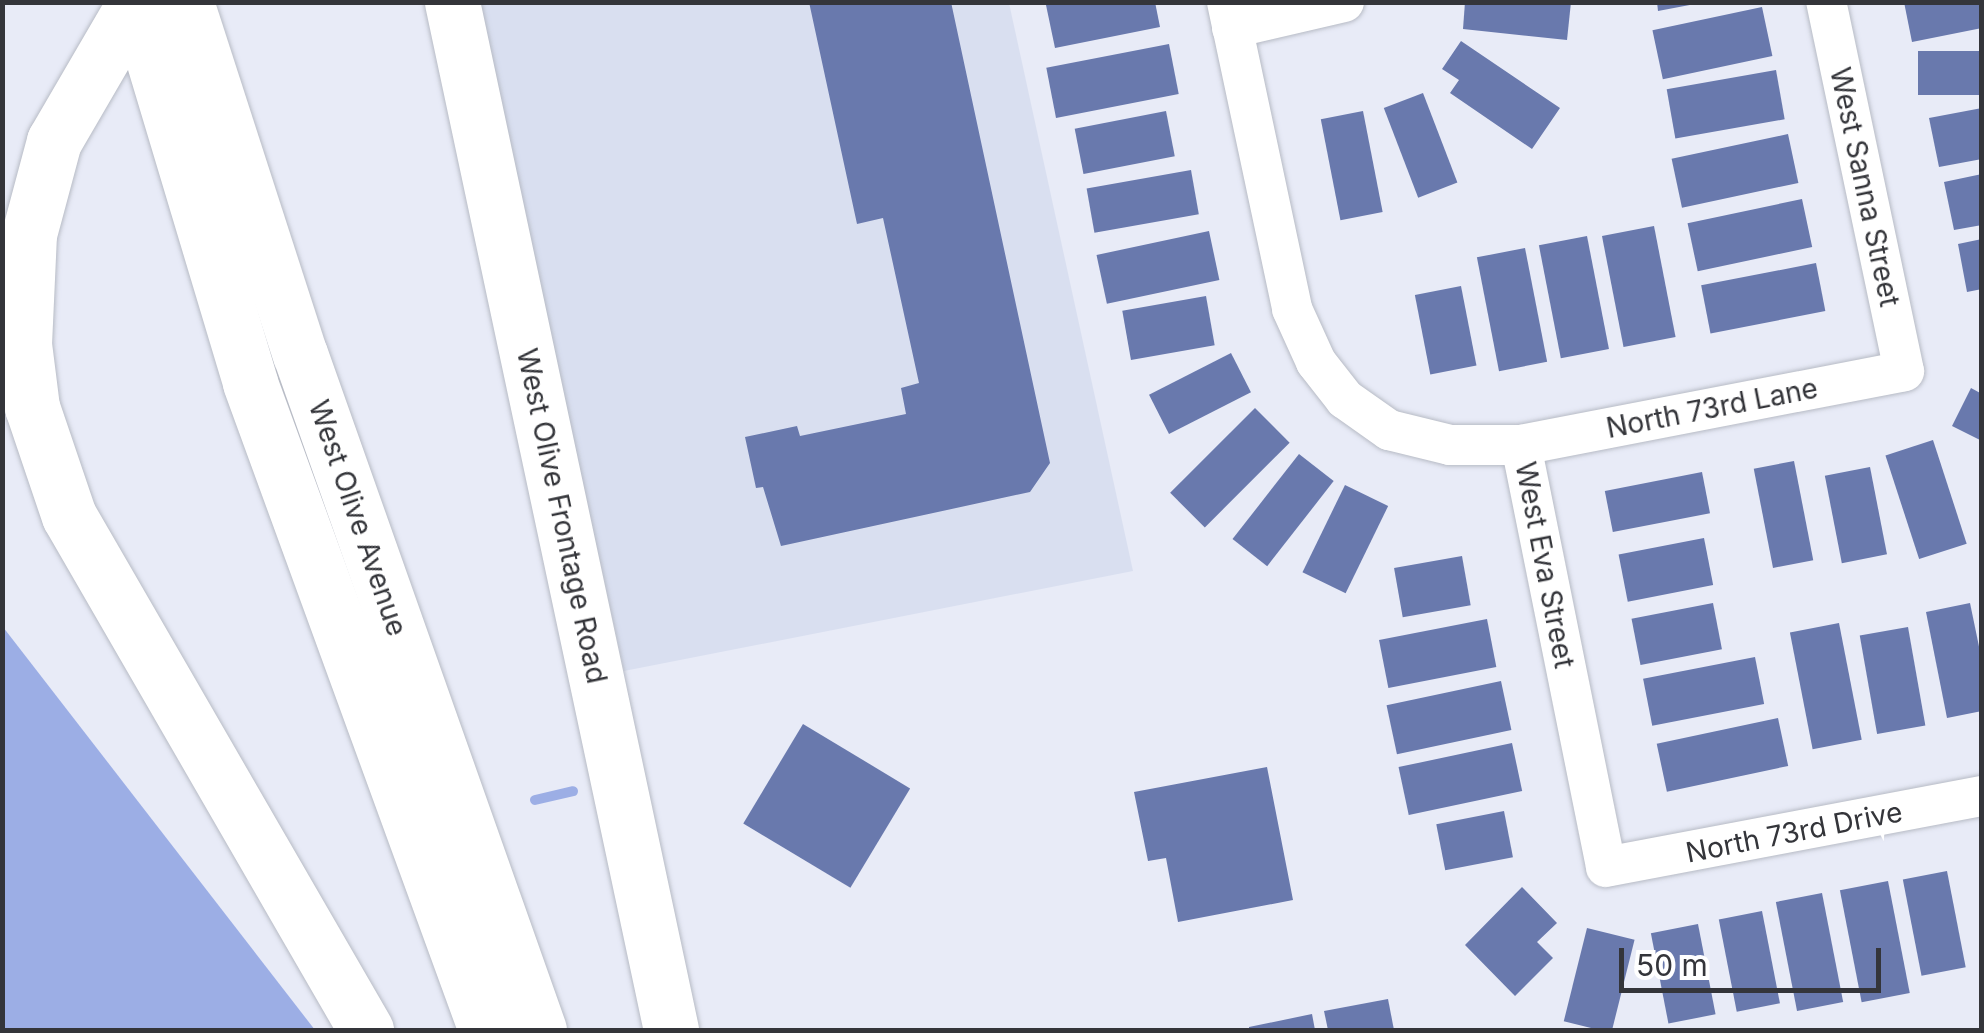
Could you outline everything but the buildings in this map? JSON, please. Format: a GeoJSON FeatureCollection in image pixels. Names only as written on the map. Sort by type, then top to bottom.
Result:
{"type":"FeatureCollection","features":[{"type":"Feature","properties":{"kind":"main road","name":"West Olive Avenue"},"geometry":{"type":"LineString","coordinates":[[136,2],[250,383],[486,1030]]}},
{"type":"Feature","properties":{"kind":"main road"},"geometry":{"type":"LineString","coordinates":[[136,2],[100,53],[54,141],[29,234],[24,344],[32,407],[69,516],[366,1030]]}},
{"type":"Feature","properties":{"kind":"main road","name":"West Olive Frontage Road"},"geometry":{"type":"LineString","coordinates":[[452,2],[671,1030]]}},
{"type":"Feature","properties":{"kind":"main road","name":"West Olive Avenue"},"geometry":{"type":"LineString","coordinates":[[191,20],[300,354],[539,1030]]}},
{"type":"Feature","properties":{"kind":"street"},"geometry":{"type":"LineString","coordinates":[[1229,16],[1344,2]]}},
{"type":"Feature","properties":{"kind":"street","name":"West Sanna Street"},"geometry":{"type":"LineString","coordinates":[[1826,2],[1904,371]]}},
{"type":"Feature","properties":{"kind":"street","name":"West Eva Street"},"geometry":{"type":"LineString","coordinates":[[1229,16],[1292,309],[1316,362],[1346,399],[1389,430],[1450,445],[1521,445],[1606,867]]}},
{"type":"Feature","properties":{"kind":"street","name":"North 73rd Lane"},"geometry":{"type":"LineString","coordinates":[[1521,445],[1904,371]]}},
{"type":"Feature","properties":{"kind":"street","name":"North 73rd Drive"},"geometry":{"type":"LineString","coordinates":[[1606,867],[1982,796]]}},
{"type":"Feature","properties":{"kind":"shaded area"},"geometry":{"type":"Polygon","coordinates":[[[477,3],[1009,3],[1133,571],[624,671],[477,3]]]}},
{"type":"Feature","properties":{"kind":"water"},"geometry":{"type":"Polygon","coordinates":[[[3,627],[315,1030],[3,1030],[3,627]]]}},
{"type":"Feature","properties":{"kind":"waterway"},"geometry":{"type":"LineString","coordinates":[[535,800],[573,791]]}}]}
